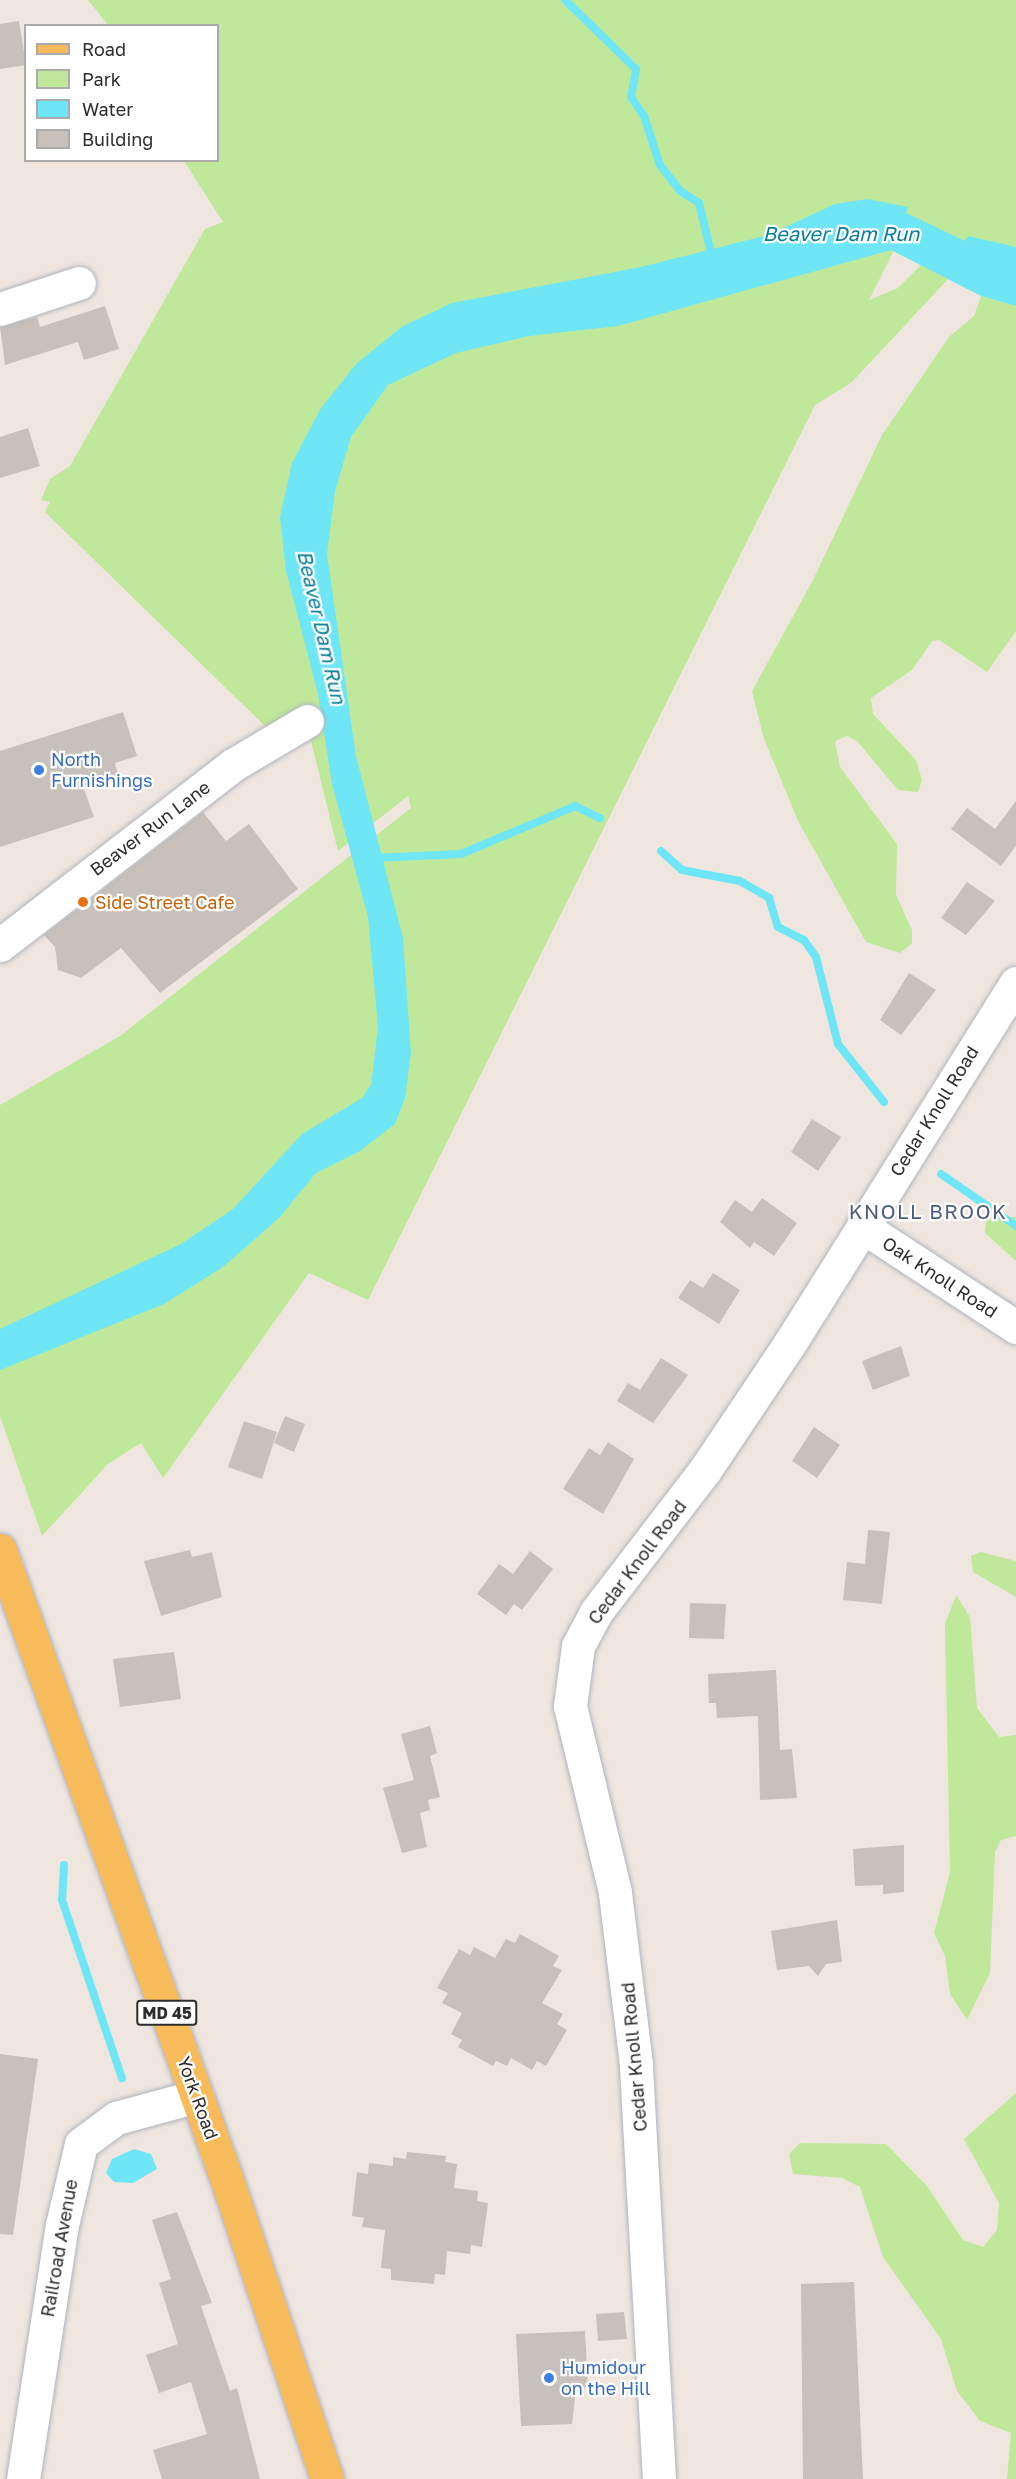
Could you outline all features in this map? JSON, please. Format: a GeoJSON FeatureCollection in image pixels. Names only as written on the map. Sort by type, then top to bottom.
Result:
{"type":"FeatureCollection","features":[{"type":"Feature","properties":{"kind":"main road","name":"York Road"},"geometry":{"type":"LineString","coordinates":[[0,1550],[197,2096],[327,2479]]}},
{"type":"Feature","properties":{"kind":"street"},"geometry":{"type":"LineString","coordinates":[[0,309],[79,283]]}},
{"type":"Feature","properties":{"kind":"street","name":"Beaver Run Lane"},"geometry":{"type":"LineString","coordinates":[[0,945],[233,765],[307,721]]}},
{"type":"Feature","properties":{"kind":"street","name":"Cedar Knoll Road"},"geometry":{"type":"LineString","coordinates":[[659,2479],[630,2005],[615,1892],[570,1706],[571,1677],[578,1646],[596,1612],[705,1470],[863,1227],[1016,982]]}},
{"type":"Feature","properties":{"kind":"street","name":"Oak Knoll Road"},"geometry":{"type":"LineString","coordinates":[[863,1227],[1016,1327]]}},
{"type":"Feature","properties":{"kind":"street","name":"Railroad Avenue"},"geometry":{"type":"LineString","coordinates":[[23,2479],[62,2225],[81,2144],[116,2118],[197,2096]]}},
{"type":"Feature","properties":{"kind":"green space"},"geometry":{"type":"Polygon","coordinates":[[[88,0],[1016,0],[1016,272],[911,216],[869,300],[898,288],[923,263],[950,277],[851,383],[815,405],[368,1300],[309,1273],[163,1478],[141,1443],[108,1464],[42,1536],[0,1416],[0,1361],[10,1355],[0,1329],[0,1105],[120,1036],[411,808],[408,796],[338,851],[307,725],[269,730],[45,512],[50,502],[41,500],[50,479],[70,466],[205,229],[223,222],[185,162],[219,162],[219,24],[107,24],[88,0]]]}},
{"type":"Feature","properties":{"kind":"green space"},"geometry":{"type":"Polygon","coordinates":[[[981,296],[1016,306],[1016,631],[987,672],[939,640],[932,641],[912,670],[871,698],[873,714],[916,760],[922,780],[918,792],[898,790],[857,741],[847,736],[835,741],[840,767],[897,844],[896,895],[912,930],[912,943],[900,953],[866,942],[799,823],[764,739],[752,691],[812,582],[882,435],[949,337],[974,316],[981,296]]]}},
{"type":"Feature","properties":{"kind":"green space"},"geometry":{"type":"Polygon","coordinates":[[[997,1217],[1016,1217],[1016,1261],[985,1233],[986,1221],[997,1217]]]}},
{"type":"Feature","properties":{"kind":"green space"},"geometry":{"type":"Polygon","coordinates":[[[981,1552],[1016,1561],[1016,1597],[973,1572],[971,1556],[981,1552]]]}},
{"type":"Feature","properties":{"kind":"green space"},"geometry":{"type":"Polygon","coordinates":[[[956,1595],[970,1617],[977,1708],[999,1737],[1016,1735],[1016,1836],[1001,1840],[995,1852],[990,1973],[967,2020],[950,1994],[945,1956],[934,1933],[950,1872],[945,1624],[956,1595]]]}},
{"type":"Feature","properties":{"kind":"green space"},"geometry":{"type":"Polygon","coordinates":[[[1016,2093],[1016,2479],[1007,2479],[1011,2433],[980,2421],[957,2391],[941,2339],[883,2257],[860,2187],[842,2178],[793,2174],[789,2154],[800,2143],[886,2144],[927,2186],[963,2240],[983,2247],[997,2230],[999,2203],[964,2139],[1016,2093]]]}},
{"type":"Feature","properties":{"kind":"water","name":"Beaver Dam Run"},"geometry":{"type":"Polygon","coordinates":[[[867,199],[908,207],[906,213],[965,241],[968,236],[1016,247],[1016,306],[981,296],[891,250],[618,326],[529,336],[456,353],[388,385],[351,437],[335,491],[327,554],[356,756],[403,938],[411,1053],[405,1098],[395,1124],[360,1151],[316,1173],[279,1218],[223,1267],[164,1304],[0,1370],[0,1329],[181,1244],[233,1209],[302,1134],[362,1098],[371,1085],[378,1027],[368,917],[332,784],[318,694],[286,571],[280,517],[292,463],[321,408],[357,363],[403,326],[452,303],[641,267],[768,235],[835,204],[867,199]]]}},
{"type":"Feature","properties":{"kind":"water"},"geometry":{"type":"Polygon","coordinates":[[[134,2149],[151,2154],[157,2169],[133,2183],[114,2182],[106,2173],[112,2159],[134,2149]]]}},
{"type":"Feature","properties":{"kind":"building"},"geometry":{"type":"Polygon","coordinates":[[[19,21],[24,65],[0,69],[0,24],[19,21]]]}},
{"type":"Feature","properties":{"kind":"building"},"geometry":{"type":"Polygon","coordinates":[[[105,306],[119,349],[84,360],[78,342],[5,365],[0,327],[37,317],[40,327],[105,306]]]}},
{"type":"Feature","properties":{"kind":"building"},"geometry":{"type":"Polygon","coordinates":[[[28,428],[40,466],[0,478],[0,437],[28,428]]]}},
{"type":"Feature","properties":{"kind":"building","name":"North Furnishings"},"geometry":{"type":"Polygon","coordinates":[[[123,712],[137,756],[115,763],[119,778],[84,789],[94,817],[0,847],[0,751],[123,712]]]}},
{"type":"Feature","properties":{"kind":"building"},"geometry":{"type":"Polygon","coordinates":[[[1016,801],[1016,846],[1001,866],[951,829],[967,808],[995,829],[1016,801]]]}},
{"type":"Feature","properties":{"kind":"building"},"geometry":{"type":"Polygon","coordinates":[[[203,812],[226,841],[249,824],[298,889],[160,993],[121,948],[81,978],[58,970],[55,947],[44,935],[203,812]]]}},
{"type":"Feature","properties":{"kind":"building"},"geometry":{"type":"Polygon","coordinates":[[[967,882],[995,901],[966,935],[941,918],[967,882]]]}},
{"type":"Feature","properties":{"kind":"building"},"geometry":{"type":"Polygon","coordinates":[[[909,973],[936,990],[901,1035],[880,1020],[909,973]]]}},
{"type":"Feature","properties":{"kind":"building"},"geometry":{"type":"Polygon","coordinates":[[[812,1119],[841,1137],[818,1171],[791,1152],[812,1119]]]}},
{"type":"Feature","properties":{"kind":"building"},"geometry":{"type":"Polygon","coordinates":[[[762,1198],[797,1223],[774,1256],[754,1242],[750,1248],[720,1222],[735,1200],[752,1212],[762,1198]]]}},
{"type":"Feature","properties":{"kind":"building"},"geometry":{"type":"Polygon","coordinates":[[[713,1273],[740,1290],[719,1324],[678,1298],[690,1280],[703,1288],[713,1273]]]}},
{"type":"Feature","properties":{"kind":"building"},"geometry":{"type":"Polygon","coordinates":[[[901,1346],[910,1376],[873,1390],[862,1361],[901,1346]]]}},
{"type":"Feature","properties":{"kind":"building"},"geometry":{"type":"Polygon","coordinates":[[[661,1358],[688,1375],[653,1423],[617,1401],[628,1383],[640,1390],[661,1358]]]}},
{"type":"Feature","properties":{"kind":"building"},"geometry":{"type":"Polygon","coordinates":[[[285,1416],[305,1424],[294,1452],[274,1443],[285,1416]]]}},
{"type":"Feature","properties":{"kind":"building"},"geometry":{"type":"Polygon","coordinates":[[[244,1421],[277,1432],[262,1479],[228,1467],[244,1421]]]}},
{"type":"Feature","properties":{"kind":"building"},"geometry":{"type":"Polygon","coordinates":[[[814,1427],[840,1445],[817,1478],[792,1461],[814,1427]]]}},
{"type":"Feature","properties":{"kind":"building"},"geometry":{"type":"Polygon","coordinates":[[[608,1442],[634,1459],[603,1514],[563,1489],[589,1448],[600,1455],[608,1442]]]}},
{"type":"Feature","properties":{"kind":"building"},"geometry":{"type":"Polygon","coordinates":[[[868,1530],[890,1532],[882,1604],[843,1600],[847,1562],[865,1564],[868,1530]]]}},
{"type":"Feature","properties":{"kind":"building"},"geometry":{"type":"Polygon","coordinates":[[[190,1550],[192,1557],[212,1552],[222,1597],[161,1616],[144,1561],[190,1550]]]}},
{"type":"Feature","properties":{"kind":"building"},"geometry":{"type":"Polygon","coordinates":[[[530,1551],[553,1569],[522,1610],[514,1604],[506,1615],[477,1594],[499,1564],[513,1574],[530,1551]]]}},
{"type":"Feature","properties":{"kind":"building"},"geometry":{"type":"Polygon","coordinates":[[[690,1603],[726,1604],[724,1639],[689,1638],[690,1603]]]}},
{"type":"Feature","properties":{"kind":"building"},"geometry":{"type":"Polygon","coordinates":[[[174,1652],[181,1699],[120,1707],[113,1659],[174,1652]]]}},
{"type":"Feature","properties":{"kind":"building"},"geometry":{"type":"Polygon","coordinates":[[[776,1670],[780,1750],[792,1749],[797,1798],[760,1800],[758,1716],[717,1718],[716,1703],[709,1703],[708,1674],[776,1670]]]}},
{"type":"Feature","properties":{"kind":"building"},"geometry":{"type":"Polygon","coordinates":[[[430,1726],[437,1753],[430,1756],[440,1797],[428,1800],[430,1810],[420,1813],[427,1847],[402,1853],[383,1788],[414,1780],[401,1734],[430,1726]]]}},
{"type":"Feature","properties":{"kind":"building"},"geometry":{"type":"Polygon","coordinates":[[[904,1845],[904,1892],[883,1894],[883,1885],[855,1886],[853,1849],[904,1845]]]}},
{"type":"Feature","properties":{"kind":"building"},"geometry":{"type":"Polygon","coordinates":[[[837,1920],[842,1962],[826,1964],[818,1976],[809,1966],[777,1970],[771,1931],[837,1920]]]}},
{"type":"Feature","properties":{"kind":"building"},"geometry":{"type":"Polygon","coordinates":[[[520,1934],[559,1956],[553,1966],[562,1970],[542,2003],[563,2014],[557,2024],[567,2030],[546,2066],[537,2061],[532,2070],[511,2058],[507,2066],[496,2061],[493,2066],[458,2047],[462,2040],[451,2034],[462,2013],[442,2003],[448,1993],[437,1988],[459,1949],[470,1955],[474,1947],[495,1958],[506,1939],[515,1943],[520,1934]]]}},
{"type":"Feature","properties":{"kind":"building"},"geometry":{"type":"Polygon","coordinates":[[[0,2054],[38,2059],[13,2235],[0,2234],[0,2054]]]}},
{"type":"Feature","properties":{"kind":"building"},"geometry":{"type":"Polygon","coordinates":[[[407,2152],[446,2156],[445,2162],[457,2164],[454,2188],[478,2191],[477,2201],[488,2203],[482,2247],[471,2245],[470,2254],[447,2251],[445,2275],[435,2274],[434,2284],[391,2280],[391,2269],[381,2268],[385,2230],[362,2227],[364,2218],[352,2216],[357,2172],[368,2174],[369,2163],[393,2166],[393,2157],[406,2159],[407,2152]]]}},
{"type":"Feature","properties":{"kind":"building"},"geometry":{"type":"Polygon","coordinates":[[[177,2212],[212,2303],[201,2306],[230,2391],[237,2388],[260,2479],[162,2479],[153,2450],[207,2434],[191,2382],[159,2393],[146,2355],[178,2344],[159,2283],[171,2279],[152,2220],[177,2212]]]}},
{"type":"Feature","properties":{"kind":"building"},"geometry":{"type":"Polygon","coordinates":[[[854,2282],[863,2479],[803,2479],[801,2284],[854,2282]]]}},
{"type":"Feature","properties":{"kind":"building"},"geometry":{"type":"Polygon","coordinates":[[[624,2312],[627,2339],[598,2341],[596,2314],[624,2312]]]}},
{"type":"Feature","properties":{"kind":"building"},"geometry":{"type":"Polygon","coordinates":[[[585,2331],[588,2388],[576,2389],[572,2424],[521,2426],[516,2334],[585,2331]]]}},
{"type":"Feature","properties":{"kind":"waterway"},"geometry":{"type":"LineString","coordinates":[[565,0],[636,69],[631,97],[644,116],[660,165],[680,191],[699,203],[712,257]]}},
{"type":"Feature","properties":{"kind":"waterway"},"geometry":{"type":"LineString","coordinates":[[374,858],[461,854],[575,806],[600,818]]}},
{"type":"Feature","properties":{"kind":"waterway"},"geometry":{"type":"LineString","coordinates":[[661,851],[682,870],[740,881],[769,898],[778,927],[804,940],[816,957],[838,1044],[884,1102]]}},
{"type":"Feature","properties":{"kind":"waterway"},"geometry":{"type":"LineString","coordinates":[[941,1174],[1016,1226]]}},
{"type":"Feature","properties":{"kind":"waterway"},"geometry":{"type":"LineString","coordinates":[[64,1865],[62,1900],[122,2078]]}},
{"type":"Feature","properties":{"kind":"place","name":"North Furnishings"},"geometry":{"type":"Point","coordinates":[39,770]}},
{"type":"Feature","properties":{"kind":"place","name":"Side Street Cafe"},"geometry":{"type":"Point","coordinates":[83,902]}},
{"type":"Feature","properties":{"kind":"place","name":"Humidour on the Hill"},"geometry":{"type":"Point","coordinates":[549,2378]}},
{"type":"Feature","properties":{"kind":"district","name":"KNOLL BROOK"},"geometry":{"type":"Point","coordinates":[928,1211]}}]}
